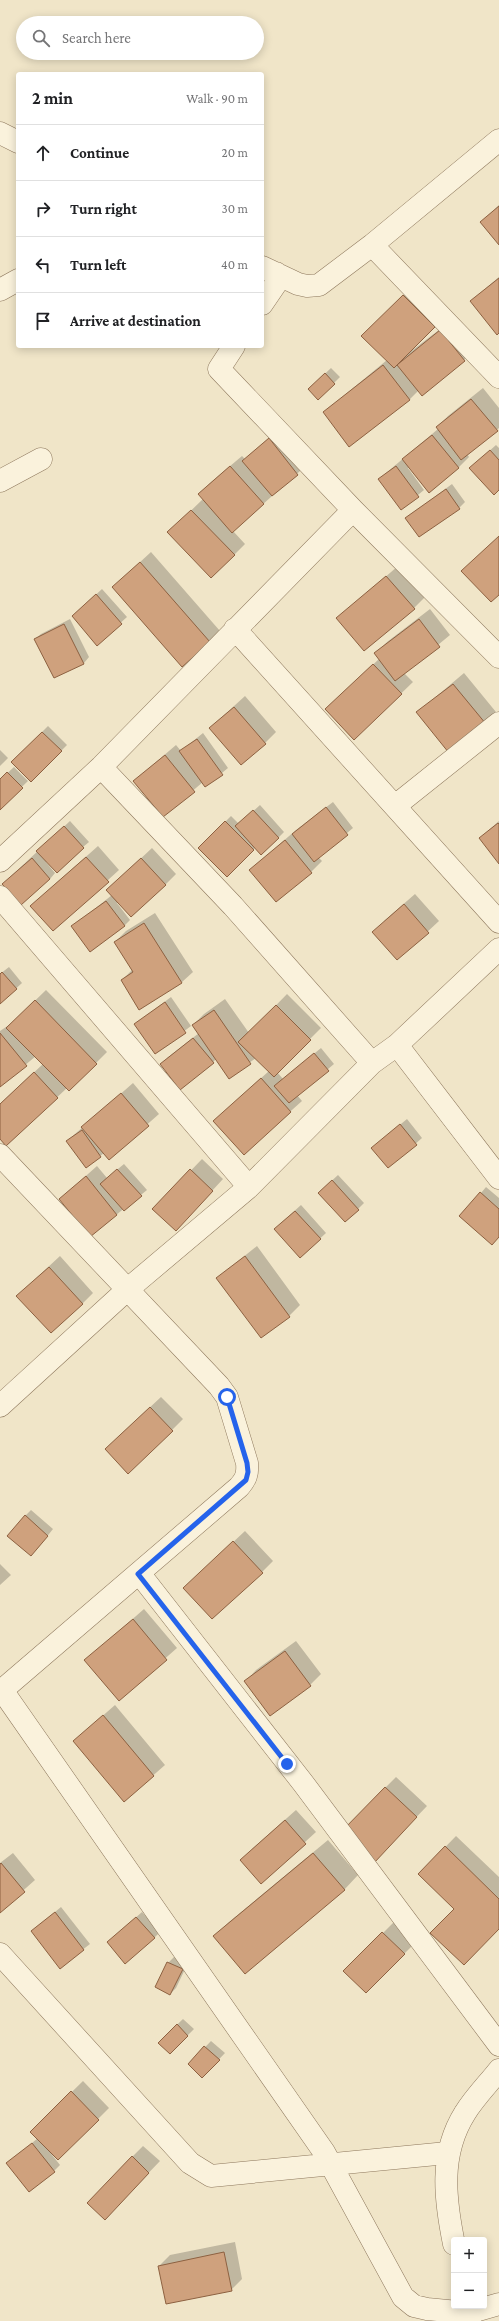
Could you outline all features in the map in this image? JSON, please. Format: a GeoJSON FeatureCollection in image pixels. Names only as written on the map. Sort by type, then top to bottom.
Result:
{"type":"FeatureCollection","features":[{"type":"Feature","properties":{"kind":"street"},"geometry":{"type":"LineString","coordinates":[[0,134],[16,141]]}},
{"type":"Feature","properties":{"kind":"street"},"geometry":{"type":"LineString","coordinates":[[269,270],[307,286],[319,285],[372,245],[499,140]]}},
{"type":"Feature","properties":{"kind":"street"},"geometry":{"type":"LineString","coordinates":[[372,245],[499,377]]}},
{"type":"Feature","properties":{"kind":"street"},"geometry":{"type":"LineString","coordinates":[[264,301],[279,279],[269,270]]}},
{"type":"Feature","properties":{"kind":"street"},"geometry":{"type":"LineString","coordinates":[[0,290],[16,281]]}},
{"type":"Feature","properties":{"kind":"street"},"geometry":{"type":"LineString","coordinates":[[233,348],[219,369],[352,510],[499,657]]}},
{"type":"Feature","properties":{"kind":"street"},"geometry":{"type":"LineString","coordinates":[[0,482],[41,459]]}},
{"type":"Feature","properties":{"kind":"street"},"geometry":{"type":"LineString","coordinates":[[0,861],[101,767],[352,510]]}},
{"type":"Feature","properties":{"kind":"street"},"geometry":{"type":"LineString","coordinates":[[235,629],[499,922]]}},
{"type":"Feature","properties":{"kind":"street"},"geometry":{"type":"LineString","coordinates":[[395,806],[499,723]]}},
{"type":"Feature","properties":{"kind":"street"},"geometry":{"type":"LineString","coordinates":[[101,767],[233,906],[372,1063]]}},
{"type":"Feature","properties":{"kind":"street"},"geometry":{"type":"LineString","coordinates":[[0,897],[249,1187]]}},
{"type":"Feature","properties":{"kind":"street"},"geometry":{"type":"LineString","coordinates":[[0,1406],[128,1289],[249,1187],[372,1063],[397,1045],[498,951]]}},
{"type":"Feature","properties":{"kind":"street"},"geometry":{"type":"LineString","coordinates":[[397,1045],[499,1178]]}},
{"type":"Feature","properties":{"kind":"street"},"geometry":{"type":"LineString","coordinates":[[0,1155],[224,1392],[247,1463],[248,1472],[246,1480],[239,1487],[1,1691],[324,2152],[329,2164],[403,2297],[414,2306],[427,2309],[469,2313],[499,2304]]}},
{"type":"Feature","properties":{"kind":"street"},"geometry":{"type":"LineString","coordinates":[[138,1574],[303,1783],[499,2045]]}},
{"type":"Feature","properties":{"kind":"street"},"geometry":{"type":"LineString","coordinates":[[0,1954],[190,2163],[211,2176],[447,2154]]}},
{"type":"Feature","properties":{"kind":"street"},"geometry":{"type":"LineString","coordinates":[[452,2237],[446,2207],[447,2154],[464,2114],[499,2070]]}},
{"type":"Feature","properties":{"kind":"building"},"geometry":{"type":"Polygon","coordinates":[[[499,206],[499,245],[480,222],[499,206]]]}},
{"type":"Feature","properties":{"kind":"building"},"geometry":{"type":"Polygon","coordinates":[[[499,278],[499,333],[497,335],[470,301],[499,278]]]}},
{"type":"Feature","properties":{"kind":"building"},"geometry":{"type":"Polygon","coordinates":[[[403,295],[435,327],[394,368],[361,336],[403,295]]]}},
{"type":"Feature","properties":{"kind":"building"},"geometry":{"type":"Polygon","coordinates":[[[440,330],[465,361],[422,396],[397,365],[440,330]]]}},
{"type":"Feature","properties":{"kind":"building"},"geometry":{"type":"Polygon","coordinates":[[[383,365],[410,400],[349,447],[323,412],[383,365]]]}},
{"type":"Feature","properties":{"kind":"building"},"geometry":{"type":"Polygon","coordinates":[[[325,373],[335,384],[318,400],[308,389],[325,373]]]}},
{"type":"Feature","properties":{"kind":"building"},"geometry":{"type":"Polygon","coordinates":[[[471,399],[498,431],[461,460],[436,427],[471,399]]]}},
{"type":"Feature","properties":{"kind":"building"},"geometry":{"type":"Polygon","coordinates":[[[432,435],[459,468],[429,493],[402,459],[432,435]]]}},
{"type":"Feature","properties":{"kind":"building"},"geometry":{"type":"Polygon","coordinates":[[[269,438],[298,475],[272,496],[242,461],[269,438]]]}},
{"type":"Feature","properties":{"kind":"building"},"geometry":{"type":"Polygon","coordinates":[[[490,450],[499,460],[499,490],[494,495],[469,468],[490,450]]]}},
{"type":"Feature","properties":{"kind":"building"},"geometry":{"type":"Polygon","coordinates":[[[230,466],[264,504],[232,533],[198,494],[230,466]]]}},
{"type":"Feature","properties":{"kind":"building"},"geometry":{"type":"Polygon","coordinates":[[[396,466],[419,497],[401,510],[378,479],[396,466]]]}},
{"type":"Feature","properties":{"kind":"building"},"geometry":{"type":"Polygon","coordinates":[[[446,489],[460,509],[419,537],[405,518],[446,489]]]}},
{"type":"Feature","properties":{"kind":"building"},"geometry":{"type":"Polygon","coordinates":[[[191,510],[235,555],[211,578],[167,532],[191,510]]]}},
{"type":"Feature","properties":{"kind":"building"},"geometry":{"type":"Polygon","coordinates":[[[499,536],[499,595],[491,602],[461,571],[499,536]]]}},
{"type":"Feature","properties":{"kind":"building"},"geometry":{"type":"Polygon","coordinates":[[[140,562],[210,642],[182,667],[112,587],[140,562]]]}},
{"type":"Feature","properties":{"kind":"building"},"geometry":{"type":"Polygon","coordinates":[[[386,576],[415,609],[364,651],[336,618],[386,576]]]}},
{"type":"Feature","properties":{"kind":"building"},"geometry":{"type":"Polygon","coordinates":[[[96,594],[122,624],[97,646],[72,616],[96,594]]]}},
{"type":"Feature","properties":{"kind":"building"},"geometry":{"type":"Polygon","coordinates":[[[419,619],[440,647],[395,681],[374,653],[419,619]]]}},
{"type":"Feature","properties":{"kind":"building"},"geometry":{"type":"Polygon","coordinates":[[[64,624],[84,664],[54,678],[34,639],[64,624]]]}},
{"type":"Feature","properties":{"kind":"building"},"geometry":{"type":"Polygon","coordinates":[[[373,664],[402,694],[354,740],[325,709],[373,664]]]}},
{"type":"Feature","properties":{"kind":"building"},"geometry":{"type":"Polygon","coordinates":[[[453,684],[486,724],[449,753],[416,712],[453,684]]]}},
{"type":"Feature","properties":{"kind":"building"},"geometry":{"type":"Polygon","coordinates":[[[234,707],[266,744],[241,765],[209,728],[234,707]]]}},
{"type":"Feature","properties":{"kind":"building"},"geometry":{"type":"Polygon","coordinates":[[[42,732],[62,751],[31,782],[11,762],[42,732]]]}},
{"type":"Feature","properties":{"kind":"building"},"geometry":{"type":"Polygon","coordinates":[[[197,739],[223,775],[205,787],[179,751],[197,739]]]}},
{"type":"Feature","properties":{"kind":"building"},"geometry":{"type":"Polygon","coordinates":[[[165,755],[195,792],[163,817],[133,781],[165,755]]]}},
{"type":"Feature","properties":{"kind":"building"},"geometry":{"type":"Polygon","coordinates":[[[7,772],[23,788],[0,810],[0,779],[7,772]]]}},
{"type":"Feature","properties":{"kind":"building"},"geometry":{"type":"Polygon","coordinates":[[[326,807],[348,835],[314,862],[292,834],[326,807]]]}},
{"type":"Feature","properties":{"kind":"building"},"geometry":{"type":"Polygon","coordinates":[[[253,810],[279,838],[261,855],[235,826],[253,810]]]}},
{"type":"Feature","properties":{"kind":"building"},"geometry":{"type":"Polygon","coordinates":[[[225,821],[254,850],[227,877],[198,848],[225,821]]]}},
{"type":"Feature","properties":{"kind":"building"},"geometry":{"type":"Polygon","coordinates":[[[498,823],[499,824],[499,864],[479,838],[498,823]]]}},
{"type":"Feature","properties":{"kind":"building"},"geometry":{"type":"Polygon","coordinates":[[[64,826],[84,848],[57,873],[36,851],[64,826]]]}},
{"type":"Feature","properties":{"kind":"building"},"geometry":{"type":"Polygon","coordinates":[[[285,840],[312,873],[276,902],[249,870],[285,840]]]}},
{"type":"Feature","properties":{"kind":"building"},"geometry":{"type":"Polygon","coordinates":[[[86,857],[109,882],[53,931],[30,906],[86,857]]]}},
{"type":"Feature","properties":{"kind":"building"},"geometry":{"type":"Polygon","coordinates":[[[32,858],[50,879],[21,905],[2,884],[32,858]]]}},
{"type":"Feature","properties":{"kind":"building"},"geometry":{"type":"Polygon","coordinates":[[[141,858],[166,885],[131,917],[106,890],[141,858]]]}},
{"type":"Feature","properties":{"kind":"building"},"geometry":{"type":"Polygon","coordinates":[[[106,901],[125,926],[90,952],[71,926],[106,901]]]}},
{"type":"Feature","properties":{"kind":"building"},"geometry":{"type":"Polygon","coordinates":[[[404,904],[429,933],[397,960],[372,932],[404,904]]]}},
{"type":"Feature","properties":{"kind":"building"},"geometry":{"type":"Polygon","coordinates":[[[144,923],[182,983],[139,1010],[121,980],[133,972],[114,942],[144,923]]]}},
{"type":"Feature","properties":{"kind":"building"},"geometry":{"type":"Polygon","coordinates":[[[2,972],[17,989],[0,1004],[0,974],[2,972]]]}},
{"type":"Feature","properties":{"kind":"building"},"geometry":{"type":"Polygon","coordinates":[[[35,1000],[97,1064],[69,1091],[6,1028],[35,1000]]]}},
{"type":"Feature","properties":{"kind":"building"},"geometry":{"type":"Polygon","coordinates":[[[165,1002],[186,1033],[155,1054],[134,1024],[165,1002]]]}},
{"type":"Feature","properties":{"kind":"building"},"geometry":{"type":"Polygon","coordinates":[[[276,1005],[311,1040],[274,1077],[238,1042],[276,1005]]]}},
{"type":"Feature","properties":{"kind":"building"},"geometry":{"type":"Polygon","coordinates":[[[214,1010],[251,1064],[229,1079],[192,1025],[214,1010]]]}},
{"type":"Feature","properties":{"kind":"building"},"geometry":{"type":"Polygon","coordinates":[[[0,1033],[27,1066],[0,1087],[0,1033]]]}},
{"type":"Feature","properties":{"kind":"building"},"geometry":{"type":"Polygon","coordinates":[[[193,1038],[214,1063],[180,1090],[160,1064],[193,1038]]]}},
{"type":"Feature","properties":{"kind":"building"},"geometry":{"type":"Polygon","coordinates":[[[314,1053],[329,1071],[289,1103],[274,1086],[314,1053]]]}},
{"type":"Feature","properties":{"kind":"building"},"geometry":{"type":"Polygon","coordinates":[[[34,1072],[58,1098],[6,1146],[0,1139],[0,1104],[34,1072]]]}},
{"type":"Feature","properties":{"kind":"building"},"geometry":{"type":"Polygon","coordinates":[[[261,1078],[291,1112],[244,1155],[213,1121],[261,1078]]]}},
{"type":"Feature","properties":{"kind":"building"},"geometry":{"type":"Polygon","coordinates":[[[121,1093],[149,1126],[109,1160],[81,1127],[121,1093]]]}},
{"type":"Feature","properties":{"kind":"building"},"geometry":{"type":"Polygon","coordinates":[[[400,1124],[417,1145],[388,1168],[371,1148],[400,1124]]]}},
{"type":"Feature","properties":{"kind":"building"},"geometry":{"type":"Polygon","coordinates":[[[82,1130],[101,1157],[86,1168],[66,1141],[82,1130]]]}},
{"type":"Feature","properties":{"kind":"building"},"geometry":{"type":"Polygon","coordinates":[[[117,1169],[142,1196],[124,1211],[100,1184],[117,1169]]]}},
{"type":"Feature","properties":{"kind":"building"},"geometry":{"type":"Polygon","coordinates":[[[190,1169],[213,1191],[176,1231],[152,1209],[190,1169]]]}},
{"type":"Feature","properties":{"kind":"building"},"geometry":{"type":"Polygon","coordinates":[[[86,1176],[117,1215],[90,1237],[59,1199],[86,1176]]]}},
{"type":"Feature","properties":{"kind":"building"},"geometry":{"type":"Polygon","coordinates":[[[332,1180],[359,1210],[345,1222],[318,1193],[332,1180]]]}},
{"type":"Feature","properties":{"kind":"building"},"geometry":{"type":"Polygon","coordinates":[[[480,1192],[499,1209],[499,1237],[492,1245],[459,1216],[480,1192]]]}},
{"type":"Feature","properties":{"kind":"building"},"geometry":{"type":"Polygon","coordinates":[[[295,1211],[321,1239],[300,1258],[274,1229],[295,1211]]]}},
{"type":"Feature","properties":{"kind":"building"},"geometry":{"type":"Polygon","coordinates":[[[245,1256],[290,1317],[261,1338],[216,1278],[245,1256]]]}},
{"type":"Feature","properties":{"kind":"building"},"geometry":{"type":"Polygon","coordinates":[[[49,1267],[83,1304],[51,1333],[16,1296],[49,1267]]]}},
{"type":"Feature","properties":{"kind":"building"},"geometry":{"type":"Polygon","coordinates":[[[150,1407],[173,1431],[128,1474],[105,1449],[150,1407]]]}},
{"type":"Feature","properties":{"kind":"building"},"geometry":{"type":"Polygon","coordinates":[[[25,1515],[48,1536],[31,1556],[7,1536],[25,1515]]]}},
{"type":"Feature","properties":{"kind":"building"},"geometry":{"type":"Polygon","coordinates":[[[233,1541],[263,1573],[212,1619],[183,1588],[233,1541]]]}},
{"type":"Feature","properties":{"kind":"building"},"geometry":{"type":"Polygon","coordinates":[[[133,1619],[167,1660],[119,1701],[84,1660],[133,1619]]]}},
{"type":"Feature","properties":{"kind":"building"},"geometry":{"type":"Polygon","coordinates":[[[285,1651],[311,1686],[270,1716],[244,1681],[285,1651]]]}},
{"type":"Feature","properties":{"kind":"building"},"geometry":{"type":"Polygon","coordinates":[[[103,1715],[154,1776],[124,1802],[73,1741],[103,1715]]]}},
{"type":"Feature","properties":{"kind":"building"},"geometry":{"type":"Polygon","coordinates":[[[385,1787],[417,1817],[374,1863],[341,1832],[385,1787]]]}},
{"type":"Feature","properties":{"kind":"building"},"geometry":{"type":"Polygon","coordinates":[[[285,1820],[306,1844],[261,1884],[240,1860],[285,1820]]]}},
{"type":"Feature","properties":{"kind":"building"},"geometry":{"type":"Polygon","coordinates":[[[445,1846],[499,1899],[499,1929],[464,1965],[430,1933],[454,1909],[418,1874],[445,1846]]]}},
{"type":"Feature","properties":{"kind":"building"},"geometry":{"type":"Polygon","coordinates":[[[313,1853],[345,1890],[245,1974],[213,1936],[313,1853]]]}},
{"type":"Feature","properties":{"kind":"building"},"geometry":{"type":"Polygon","coordinates":[[[1,1863],[25,1892],[0,1913],[0,1864],[1,1863]]]}},
{"type":"Feature","properties":{"kind":"building"},"geometry":{"type":"Polygon","coordinates":[[[55,1912],[84,1950],[60,1969],[31,1931],[55,1912]]]}},
{"type":"Feature","properties":{"kind":"building"},"geometry":{"type":"Polygon","coordinates":[[[136,1917],[155,1938],[125,1964],[107,1942],[136,1917]]]}},
{"type":"Feature","properties":{"kind":"building"},"geometry":{"type":"Polygon","coordinates":[[[382,1932],[405,1954],[366,1993],[343,1971],[382,1932]]]}},
{"type":"Feature","properties":{"kind":"building"},"geometry":{"type":"Polygon","coordinates":[[[167,1962],[183,1969],[170,1995],[155,1987],[167,1962]]]}},
{"type":"Feature","properties":{"kind":"building"},"geometry":{"type":"Polygon","coordinates":[[[177,2024],[188,2036],[170,2054],[158,2043],[177,2024]]]}},
{"type":"Feature","properties":{"kind":"building"},"geometry":{"type":"Polygon","coordinates":[[[204,2046],[220,2060],[202,2078],[188,2064],[204,2046]]]}},
{"type":"Feature","properties":{"kind":"building"},"geometry":{"type":"Polygon","coordinates":[[[71,2091],[99,2120],[58,2160],[30,2132],[71,2091]]]}},
{"type":"Feature","properties":{"kind":"building"},"geometry":{"type":"Polygon","coordinates":[[[32,2143],[55,2172],[29,2192],[6,2163],[32,2143]]]}},
{"type":"Feature","properties":{"kind":"building"},"geometry":{"type":"Polygon","coordinates":[[[132,2156],[149,2173],[105,2220],[87,2203],[132,2156]]]}},
{"type":"Feature","properties":{"kind":"building"},"geometry":{"type":"Polygon","coordinates":[[[224,2252],[232,2291],[166,2304],[158,2266],[224,2252]]]}},
{"type":"Feature","properties":{"kind":"route"},"geometry":{"type":"LineString","coordinates":[[227,1397],[247,1463],[248,1472],[246,1480],[138,1574],[287,1764]]}}]}
